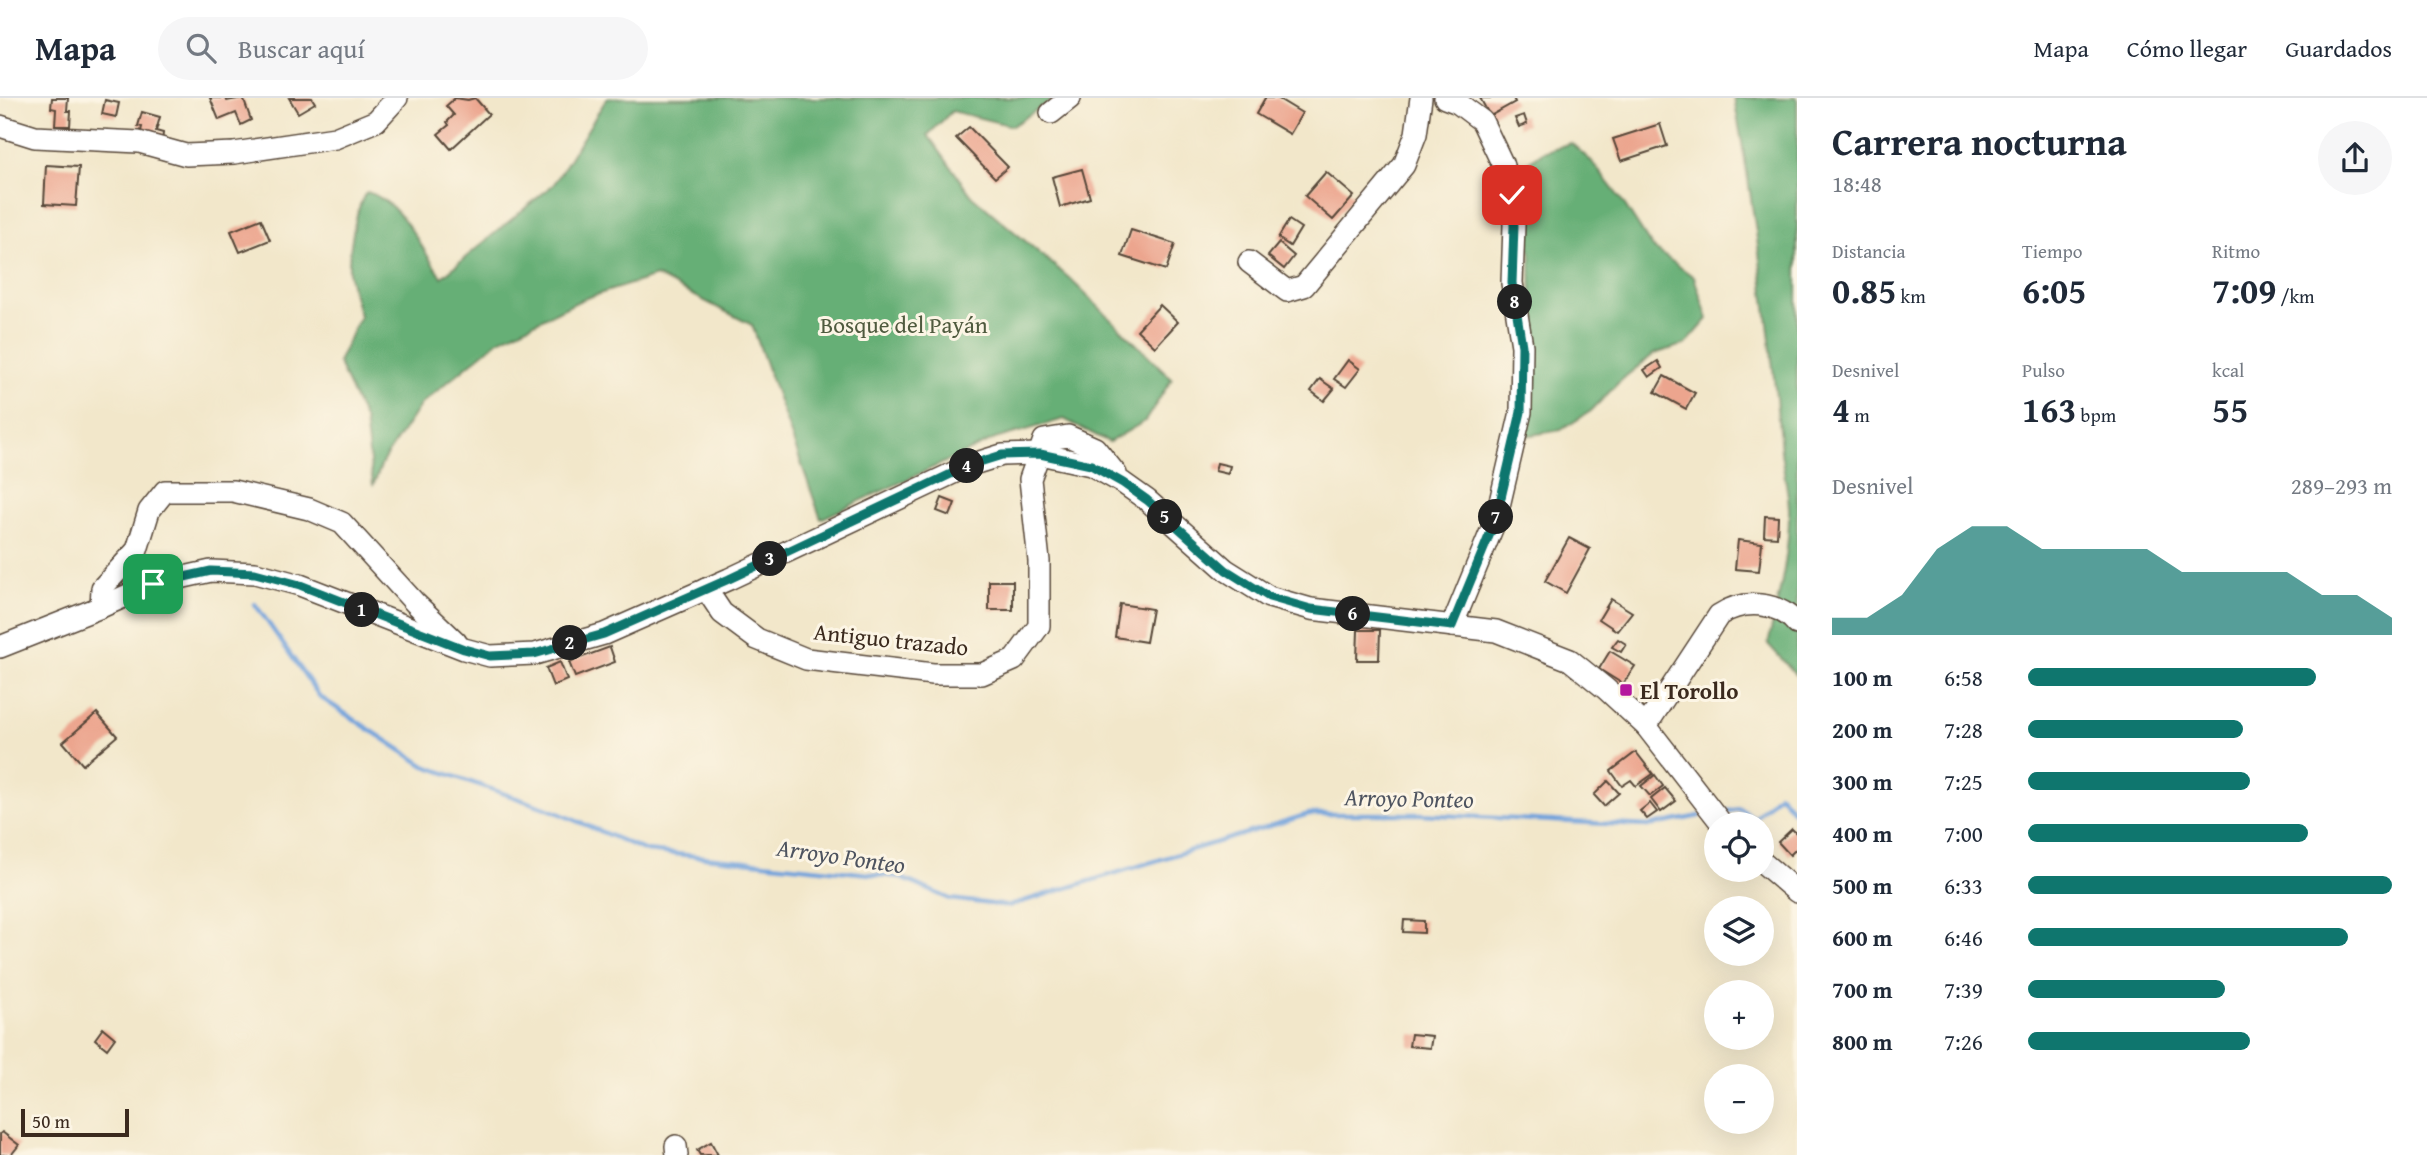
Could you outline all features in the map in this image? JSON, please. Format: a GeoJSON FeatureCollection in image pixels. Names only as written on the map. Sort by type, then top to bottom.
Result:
{"type":"FeatureCollection","features":[{"type":"Feature","properties":{"kind":"street"},"geometry":{"type":"LineString","coordinates":[[0,126],[35,137],[139,142],[186,155],[234,153],[335,138],[376,121],[397,98]]}},
{"type":"Feature","properties":{"kind":"street"},"geometry":{"type":"LineString","coordinates":[[1051,113],[1070,98]]}},
{"type":"Feature","properties":{"kind":"street"},"geometry":{"type":"LineString","coordinates":[[1249,262],[1287,290],[1304,286],[1404,164],[1416,134],[1422,98]]}},
{"type":"Feature","properties":{"kind":"street"},"geometry":{"type":"LineString","coordinates":[[1446,98],[1458,103],[1482,121],[1502,163],[1512,195],[1512,283],[1522,346],[1521,412],[1496,519],[1452,626]]}},
{"type":"Feature","properties":{"kind":"street"},"geometry":{"type":"LineString","coordinates":[[0,646],[153,584],[211,571],[255,573],[300,585],[464,649],[490,656],[534,654],[604,634],[970,465],[1002,455],[1040,454],[1091,465],[1123,483],[1147,500],[1226,570],[1269,597],[1311,609],[1496,631],[1570,660],[1646,726],[1713,812]]}},
{"type":"Feature","properties":{"kind":"street","name":"Antiguo trazado"},"geometry":{"type":"LineString","coordinates":[[706,589],[722,613],[757,639],[806,659],[933,674],[982,674],[1014,660],[1039,626],[1039,561],[1030,479],[1040,454]]}},
{"type":"Feature","properties":{"kind":"street"},"geometry":{"type":"LineString","coordinates":[[101,607],[102,588],[137,550],[149,511],[165,491],[233,491],[309,509],[341,523],[415,603],[464,649]]}},
{"type":"Feature","properties":{"kind":"street"},"geometry":{"type":"LineString","coordinates":[[1646,726],[1719,615],[1733,606],[1762,604],[1789,615],[1797,624]]}},
{"type":"Feature","properties":{"kind":"street"},"geometry":{"type":"LineString","coordinates":[[1774,872],[1797,892]]}},
{"type":"Feature","properties":{"kind":"green space","name":"Bosque del Payán"},"geometry":{"type":"Polygon","coordinates":[[[607,98],[1055,98],[1012,126],[952,111],[928,135],[972,196],[1069,278],[1172,379],[1145,421],[1109,442],[1064,419],[995,439],[821,519],[752,325],[656,276],[583,299],[499,340],[421,404],[383,461],[373,486],[365,421],[338,362],[360,316],[349,265],[351,243],[363,198],[367,192],[380,197],[401,216],[442,277],[554,184],[607,98]]]}},
{"type":"Feature","properties":{"kind":"green space"},"geometry":{"type":"Polygon","coordinates":[[[1734,98],[1797,98],[1797,676],[1768,644],[1785,560],[1789,508],[1761,269],[1734,98]]]}},
{"type":"Feature","properties":{"kind":"green space"},"geometry":{"type":"Polygon","coordinates":[[[1571,143],[1591,161],[1623,202],[1652,247],[1694,277],[1708,319],[1686,344],[1654,354],[1621,380],[1591,411],[1561,430],[1525,436],[1533,363],[1531,259],[1521,167],[1543,152],[1571,143]]]}},
{"type":"Feature","properties":{"kind":"building"},"geometry":{"type":"Polygon","coordinates":[[[52,98],[68,98],[70,126],[55,126],[56,109],[51,108],[52,98]]]}},
{"type":"Feature","properties":{"kind":"building"},"geometry":{"type":"Polygon","coordinates":[[[210,98],[225,98],[227,101],[243,98],[251,120],[241,125],[236,113],[219,120],[210,98]]]}},
{"type":"Feature","properties":{"kind":"building"},"geometry":{"type":"Polygon","coordinates":[[[289,98],[312,98],[315,103],[298,113],[289,98]]]}},
{"type":"Feature","properties":{"kind":"building"},"geometry":{"type":"Polygon","coordinates":[[[455,98],[475,98],[489,114],[451,149],[438,134],[449,125],[447,122],[454,115],[446,106],[455,98]]]}},
{"type":"Feature","properties":{"kind":"building"},"geometry":{"type":"Polygon","coordinates":[[[1265,98],[1277,98],[1302,113],[1290,134],[1256,114],[1265,98]]]}},
{"type":"Feature","properties":{"kind":"building"},"geometry":{"type":"Polygon","coordinates":[[[1480,98],[1513,98],[1515,102],[1490,116],[1480,98]]]}},
{"type":"Feature","properties":{"kind":"building"},"geometry":{"type":"Polygon","coordinates":[[[105,100],[119,103],[116,117],[102,114],[105,100]]]}},
{"type":"Feature","properties":{"kind":"building"},"geometry":{"type":"Polygon","coordinates":[[[142,112],[160,117],[156,131],[163,133],[162,142],[140,135],[142,127],[138,126],[142,112]]]}},
{"type":"Feature","properties":{"kind":"building"},"geometry":{"type":"Polygon","coordinates":[[[1524,115],[1527,124],[1519,127],[1515,118],[1524,115]]]}},
{"type":"Feature","properties":{"kind":"building"},"geometry":{"type":"Polygon","coordinates":[[[1660,124],[1667,146],[1621,161],[1613,139],[1660,124]]]}},
{"type":"Feature","properties":{"kind":"building"},"geometry":{"type":"Polygon","coordinates":[[[969,127],[1008,167],[995,178],[956,138],[969,127]]]}},
{"type":"Feature","properties":{"kind":"building"},"geometry":{"type":"Polygon","coordinates":[[[46,165],[79,167],[76,206],[44,204],[46,165]]]}},
{"type":"Feature","properties":{"kind":"building"},"geometry":{"type":"Polygon","coordinates":[[[1082,169],[1090,198],[1060,207],[1052,177],[1082,169]]]}},
{"type":"Feature","properties":{"kind":"building"},"geometry":{"type":"Polygon","coordinates":[[[1326,172],[1354,196],[1333,220],[1305,196],[1326,172]]]}},
{"type":"Feature","properties":{"kind":"building"},"geometry":{"type":"Polygon","coordinates":[[[261,219],[270,240],[240,252],[231,231],[261,219]]]}},
{"type":"Feature","properties":{"kind":"building"},"geometry":{"type":"Polygon","coordinates":[[[1289,220],[1301,228],[1290,246],[1278,238],[1289,220]]]}},
{"type":"Feature","properties":{"kind":"building"},"geometry":{"type":"Polygon","coordinates":[[[1131,230],[1175,244],[1166,270],[1122,256],[1131,230]]]}},
{"type":"Feature","properties":{"kind":"building"},"geometry":{"type":"Polygon","coordinates":[[[1279,243],[1294,256],[1284,269],[1268,256],[1279,243]]]}},
{"type":"Feature","properties":{"kind":"building"},"geometry":{"type":"Polygon","coordinates":[[[1160,305],[1178,322],[1155,347],[1137,330],[1160,305]]]}},
{"type":"Feature","properties":{"kind":"building"},"geometry":{"type":"Polygon","coordinates":[[[1348,360],[1360,369],[1346,387],[1334,379],[1348,360]]]}},
{"type":"Feature","properties":{"kind":"building"},"geometry":{"type":"Polygon","coordinates":[[[1658,361],[1662,368],[1649,377],[1644,370],[1658,361]]]}},
{"type":"Feature","properties":{"kind":"building"},"geometry":{"type":"Polygon","coordinates":[[[1664,376],[1695,393],[1686,409],[1655,392],[1664,376]]]}},
{"type":"Feature","properties":{"kind":"building"},"geometry":{"type":"Polygon","coordinates":[[[1320,379],[1334,389],[1324,401],[1311,391],[1320,379]]]}},
{"type":"Feature","properties":{"kind":"building"},"geometry":{"type":"Polygon","coordinates":[[[1217,463],[1230,466],[1228,474],[1215,471],[1217,463]]]}},
{"type":"Feature","properties":{"kind":"building"},"geometry":{"type":"Polygon","coordinates":[[[942,498],[955,503],[950,516],[937,511],[942,498]]]}},
{"type":"Feature","properties":{"kind":"building"},"geometry":{"type":"Polygon","coordinates":[[[1765,516],[1778,517],[1777,537],[1764,536],[1765,516]]]}},
{"type":"Feature","properties":{"kind":"building"},"geometry":{"type":"Polygon","coordinates":[[[1569,538],[1590,549],[1566,593],[1545,581],[1569,538]]]}},
{"type":"Feature","properties":{"kind":"building"},"geometry":{"type":"Polygon","coordinates":[[[1738,540],[1762,543],[1759,571],[1735,569],[1738,540]]]}},
{"type":"Feature","properties":{"kind":"building"},"geometry":{"type":"Polygon","coordinates":[[[989,581],[1013,581],[1013,610],[989,610],[989,581]]]}},
{"type":"Feature","properties":{"kind":"building"},"geometry":{"type":"Polygon","coordinates":[[[1611,599],[1632,612],[1617,631],[1599,619],[1611,599]]]}},
{"type":"Feature","properties":{"kind":"building"},"geometry":{"type":"Polygon","coordinates":[[[1120,604],[1152,609],[1146,642],[1115,637],[1120,604]]]}},
{"type":"Feature","properties":{"kind":"building"},"geometry":{"type":"Polygon","coordinates":[[[1358,630],[1380,630],[1379,660],[1357,660],[1358,630]]]}},
{"type":"Feature","properties":{"kind":"building"},"geometry":{"type":"Polygon","coordinates":[[[1618,639],[1626,644],[1621,652],[1612,647],[1618,639]]]}},
{"type":"Feature","properties":{"kind":"building"},"geometry":{"type":"Polygon","coordinates":[[[610,647],[615,662],[575,677],[569,662],[610,647]]]}},
{"type":"Feature","properties":{"kind":"building"},"geometry":{"type":"Polygon","coordinates":[[[1610,651],[1635,666],[1623,684],[1599,669],[1610,651]]]}},
{"type":"Feature","properties":{"kind":"building"},"geometry":{"type":"Polygon","coordinates":[[[560,662],[567,680],[553,686],[546,668],[560,662]]]}},
{"type":"Feature","properties":{"kind":"building"},"geometry":{"type":"Polygon","coordinates":[[[97,713],[117,736],[83,765],[63,742],[97,713]]]}},
{"type":"Feature","properties":{"kind":"building"},"geometry":{"type":"Polygon","coordinates":[[[1636,752],[1653,774],[1636,786],[1631,780],[1622,786],[1611,771],[1636,752]]]}},
{"type":"Feature","properties":{"kind":"building"},"geometry":{"type":"Polygon","coordinates":[[[1655,775],[1663,786],[1650,796],[1641,786],[1655,775]]]}},
{"type":"Feature","properties":{"kind":"building"},"geometry":{"type":"Polygon","coordinates":[[[1608,781],[1619,793],[1604,806],[1594,795],[1608,781]]]}},
{"type":"Feature","properties":{"kind":"building"},"geometry":{"type":"Polygon","coordinates":[[[1665,788],[1676,801],[1661,812],[1651,799],[1665,788]]]}},
{"type":"Feature","properties":{"kind":"building"},"geometry":{"type":"Polygon","coordinates":[[[1650,803],[1657,812],[1647,819],[1640,811],[1650,803]]]}},
{"type":"Feature","properties":{"kind":"building"},"geometry":{"type":"Polygon","coordinates":[[[1792,829],[1797,834],[1797,848],[1790,855],[1778,842],[1792,829]]]}},
{"type":"Feature","properties":{"kind":"building"},"geometry":{"type":"Polygon","coordinates":[[[1404,920],[1424,921],[1424,933],[1403,932],[1404,920]]]}},
{"type":"Feature","properties":{"kind":"building"},"geometry":{"type":"Polygon","coordinates":[[[103,1028],[115,1038],[107,1049],[95,1039],[103,1028]]]}},
{"type":"Feature","properties":{"kind":"building"},"geometry":{"type":"Polygon","coordinates":[[[1411,1034],[1432,1036],[1430,1048],[1409,1046],[1411,1034]]]}},
{"type":"Feature","properties":{"kind":"building"},"geometry":{"type":"Polygon","coordinates":[[[2,1132],[19,1145],[11,1155],[0,1155],[2,1132]]]}},
{"type":"Feature","properties":{"kind":"building"},"geometry":{"type":"Polygon","coordinates":[[[711,1142],[718,1155],[700,1155],[697,1150],[711,1142]]]}},
{"type":"Feature","properties":{"kind":"waterway","name":"Arroyo Ponteo"},"geometry":{"type":"LineString","coordinates":[[255,604],[320,697],[425,766],[551,810],[646,851],[899,877],[950,899],[1008,906],[1309,814],[1421,814],[1648,826],[1700,816]]}},
{"type":"Feature","properties":{"kind":"waterway","name":"Arroyo Ponteo"},"geometry":{"type":"LineString","coordinates":[[1728,811],[1740,809],[1755,818],[1779,794],[1797,815]]}},
{"type":"Feature","properties":{"kind":"place","name":"El Torollo"},"geometry":{"type":"Point","coordinates":[1626,690]}},
{"type":"Feature","properties":{"kind":"route"},"geometry":{"type":"LineString","coordinates":[[153,584],[211,571],[255,573],[300,585],[464,649],[490,656],[534,654],[604,634],[729,579],[970,465],[1002,455],[1040,454],[1091,465],[1123,483],[1147,500],[1226,570],[1269,597],[1311,609],[1452,626],[1496,519],[1521,412],[1522,346],[1512,283],[1512,195]]}}]}
